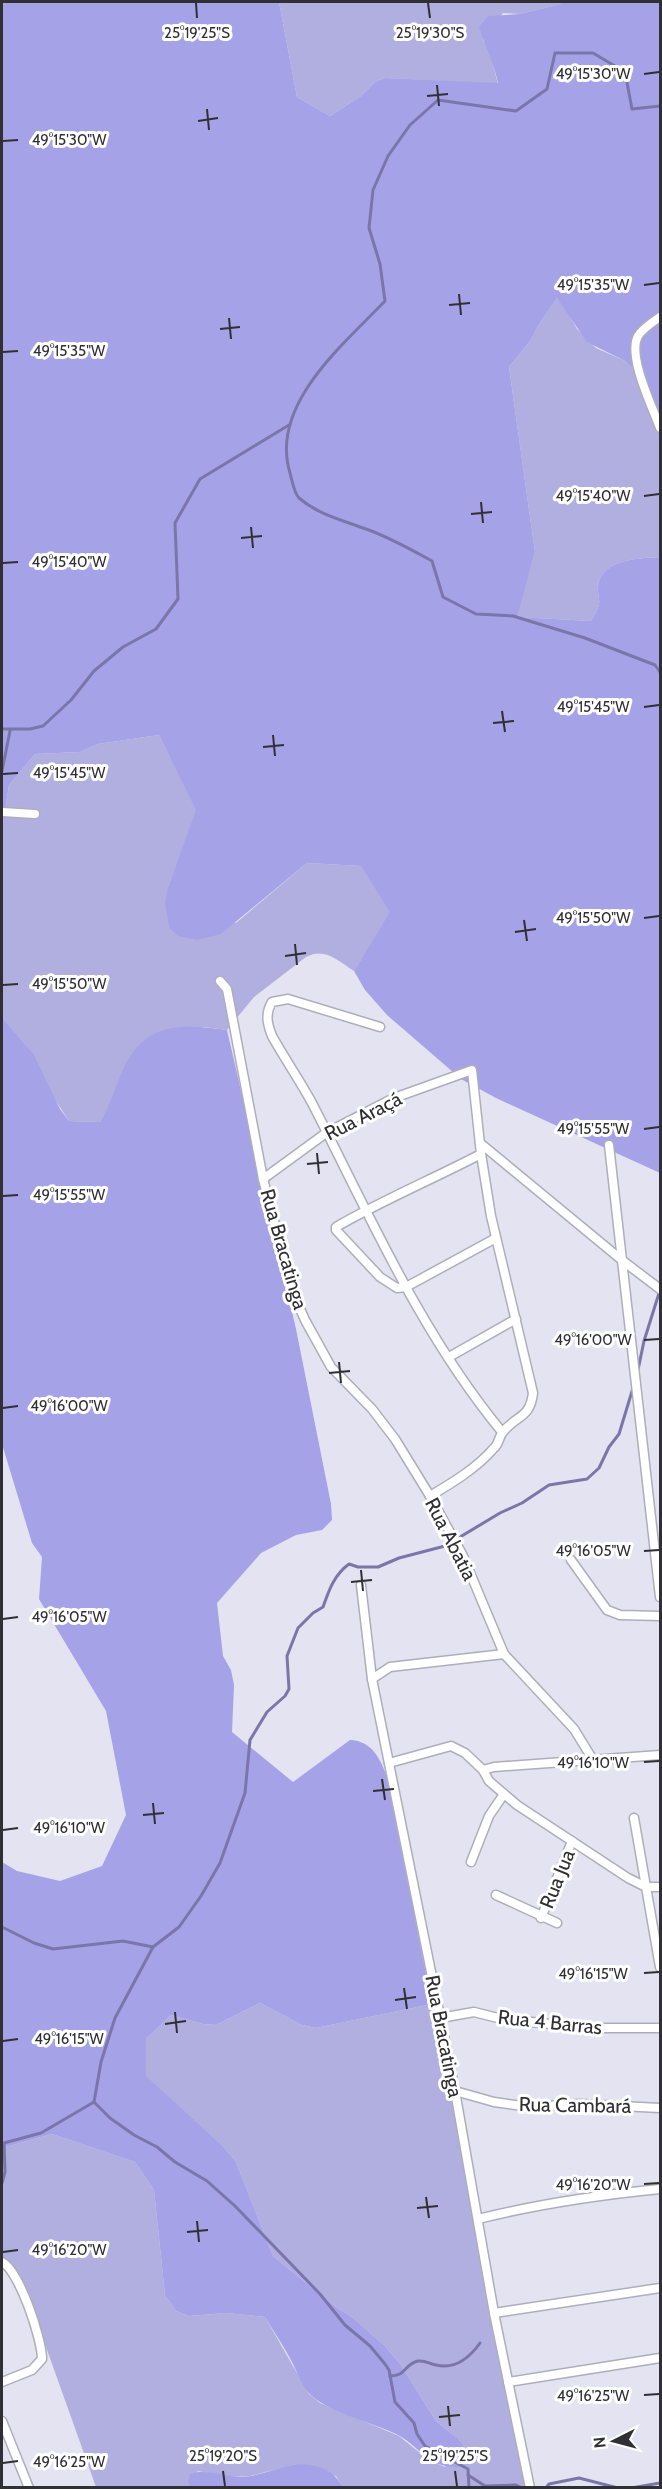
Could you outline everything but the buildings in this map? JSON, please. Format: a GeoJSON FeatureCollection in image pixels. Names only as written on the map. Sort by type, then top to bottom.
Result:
{"type":"FeatureCollection","features":[{"type":"Feature","properties":{"kind":"street"},"geometry":{"type":"LineString","coordinates":[[660,317],[638,336],[635,349],[638,366],[660,428]]}},
{"type":"Feature","properties":{"kind":"street"},"geometry":{"type":"LineString","coordinates":[[2,812],[34,814]]}},
{"type":"Feature","properties":{"kind":"street","name":"Rua Bracatinga"},"geometry":{"type":"LineString","coordinates":[[220,981],[227,989],[263,1179],[293,1293],[304,1320]]}},
{"type":"Feature","properties":{"kind":"street"},"geometry":{"type":"LineString","coordinates":[[380,1027],[288,999],[272,1002],[267,1011],[268,1027],[272,1036],[326,1133],[406,1287],[475,1399],[502,1432]]}},
{"type":"Feature","properties":{"kind":"street","name":"Rua Araçá"},"geometry":{"type":"LineString","coordinates":[[263,1179],[326,1133],[394,1098],[472,1070],[480,1143]]}},
{"type":"Feature","properties":{"kind":"street"},"geometry":{"type":"LineString","coordinates":[[430,1496],[458,1479],[496,1447],[502,1432],[527,1412],[532,1405],[533,1393],[496,1238],[480,1143]]}},
{"type":"Feature","properties":{"kind":"street"},"geometry":{"type":"LineString","coordinates":[[480,1143],[660,1289]]}},
{"type":"Feature","properties":{"kind":"street"},"geometry":{"type":"LineString","coordinates":[[609,1145],[660,1598]]}},
{"type":"Feature","properties":{"kind":"street"},"geometry":{"type":"LineString","coordinates":[[481,1154],[415,1188],[365,1210],[336,1227],[338,1232],[380,1277],[397,1288],[406,1287],[496,1238]]}},
{"type":"Feature","properties":{"kind":"street","name":"Rua Abatia"},"geometry":{"type":"LineString","coordinates":[[304,1320],[331,1368],[372,1409],[395,1439],[430,1496],[464,1556],[504,1654],[574,1729],[593,1760]]}},
{"type":"Feature","properties":{"kind":"street"},"geometry":{"type":"LineString","coordinates":[[450,1358],[516,1320]]}},
{"type":"Feature","properties":{"kind":"street"},"geometry":{"type":"LineString","coordinates":[[571,1560],[607,1610],[620,1615],[660,1616]]}},
{"type":"Feature","properties":{"kind":"street","name":"Rua Bracatinga"},"geometry":{"type":"LineString","coordinates":[[361,1585],[372,1679],[455,2091],[494,2313],[530,2487]]}},
{"type":"Feature","properties":{"kind":"street"},"geometry":{"type":"LineString","coordinates":[[372,1679],[390,1667],[504,1654]]}},
{"type":"Feature","properties":{"kind":"street"},"geometry":{"type":"LineString","coordinates":[[389,1763],[451,1746],[465,1753],[483,1770],[489,1781],[517,1805],[607,1866],[646,1887],[660,1887]]}},
{"type":"Feature","properties":{"kind":"street"},"geometry":{"type":"LineString","coordinates":[[483,1770],[494,1767],[660,1755]]}},
{"type":"Feature","properties":{"kind":"street"},"geometry":{"type":"LineString","coordinates":[[471,1862],[489,1816],[504,1794]]}},
{"type":"Feature","properties":{"kind":"street"},"geometry":{"type":"LineString","coordinates":[[634,1818],[660,1967]]}},
{"type":"Feature","properties":{"kind":"street","name":"Rua Jua"},"geometry":{"type":"LineString","coordinates":[[541,1918],[572,1841]]}},
{"type":"Feature","properties":{"kind":"street"},"geometry":{"type":"LineString","coordinates":[[496,1895],[541,1918],[557,1923]]}},
{"type":"Feature","properties":{"kind":"street","name":"Rua 4 Barras"},"geometry":{"type":"LineString","coordinates":[[440,2018],[474,2012],[502,2019],[590,2028],[660,2028]]}},
{"type":"Feature","properties":{"kind":"street","name":"Rua Cambará"},"geometry":{"type":"LineString","coordinates":[[455,2091],[494,2102],[529,2107],[580,2104],[660,2108]]}},
{"type":"Feature","properties":{"kind":"street"},"geometry":{"type":"LineString","coordinates":[[478,2219],[529,2207],[600,2195],[660,2189]]}},
{"type":"Feature","properties":{"kind":"street"},"geometry":{"type":"LineString","coordinates":[[2,2262],[14,2273],[42,2346],[42,2359],[32,2370],[2,2382]]}},
{"type":"Feature","properties":{"kind":"street"},"geometry":{"type":"LineString","coordinates":[[494,2313],[660,2288]]}},
{"type":"Feature","properties":{"kind":"street"},"geometry":{"type":"LineString","coordinates":[[508,2382],[660,2358]]}},
{"type":"Feature","properties":{"kind":"street"},"geometry":{"type":"LineString","coordinates":[[2,2421],[29,2487]]}},
{"type":"Feature","properties":{"kind":"shaded area"},"geometry":{"type":"Polygon","coordinates":[[[2,2],[279,2],[297,97],[330,116],[361,96],[375,82],[385,78],[498,83],[479,27],[488,16],[520,14],[562,2],[660,2],[660,414],[636,371],[625,361],[587,342],[557,298],[531,340],[509,367],[535,552],[517,617],[591,621],[599,604],[598,586],[606,570],[632,559],[660,557],[660,1173],[496,1098],[461,1079],[387,1015],[365,990],[354,971],[390,912],[361,866],[307,863],[221,934],[197,940],[178,936],[169,927],[165,903],[168,887],[196,810],[159,735],[98,744],[80,752],[35,754],[9,785],[2,830],[2,2]]]}},
{"type":"Feature","properties":{"kind":"shaded area"},"geometry":{"type":"Polygon","coordinates":[[[279,2],[562,2],[562,4],[520,14],[503,13],[483,40],[488,46],[498,84],[385,78],[375,82],[361,96],[330,116],[297,97],[279,2]]]}},
{"type":"Feature","properties":{"kind":"shaded area"},"geometry":{"type":"Polygon","coordinates":[[[557,298],[563,303],[577,329],[596,348],[625,361],[636,371],[660,414],[660,557],[632,559],[606,570],[598,586],[599,604],[591,621],[516,617],[535,552],[509,367],[531,340],[557,298]]]}},
{"type":"Feature","properties":{"kind":"shaded area"},"geometry":{"type":"Polygon","coordinates":[[[159,735],[197,810],[168,887],[236,923],[307,863],[362,866],[391,912],[354,971],[325,954],[319,953],[306,957],[254,997],[227,1030],[204,1027],[124,1068],[112,1102],[100,1122],[69,1121],[2,1018],[2,830],[9,785],[35,754],[80,752],[98,744],[159,735]]]}},
{"type":"Feature","properties":{"kind":"shaded area"},"geometry":{"type":"Polygon","coordinates":[[[2,1018],[34,1055],[60,1109],[69,1121],[100,1122],[133,1052],[155,1033],[181,1027],[227,1030],[296,1329],[331,1504],[332,1520],[322,1530],[296,1535],[261,1553],[217,1603],[223,1656],[231,1670],[234,1685],[232,1732],[293,1782],[350,1740],[370,1747],[374,1752],[387,1777],[432,2004],[316,2028],[302,2025],[260,2003],[216,2025],[203,2024],[171,2015],[146,2039],[146,2076],[223,2146],[236,2162],[273,2256],[353,2318],[385,2346],[401,2365],[436,2421],[456,2437],[465,2448],[468,2459],[461,2467],[440,2465],[398,2435],[337,2411],[315,2399],[303,2386],[290,2358],[265,2317],[226,2313],[189,2316],[176,2311],[165,2295],[154,2190],[135,2162],[52,2134],[2,2148],[2,1862],[17,1871],[60,1881],[102,1866],[126,1815],[106,1711],[39,1599],[42,1557],[32,1543],[2,1444],[2,1018]]]}},
{"type":"Feature","properties":{"kind":"shaded area"},"geometry":{"type":"Polygon","coordinates":[[[260,2003],[302,2025],[316,2028],[432,2004],[530,2487],[343,2487],[336,2476],[297,2464],[250,2476],[228,2477],[198,2471],[188,2483],[192,2487],[96,2487],[31,2305],[2,2262],[2,2148],[52,2134],[135,2162],[154,2190],[165,2295],[176,2311],[189,2316],[226,2313],[265,2317],[309,2394],[320,2403],[399,2436],[430,2461],[445,2467],[456,2437],[436,2421],[401,2365],[385,2346],[273,2256],[236,2162],[223,2146],[146,2077],[146,2039],[171,2015],[203,2024],[216,2025],[260,2003]]]}},
{"type":"Feature","properties":{"kind":"shaded area"},"geometry":{"type":"Polygon","coordinates":[[[297,2464],[324,2469],[343,2487],[192,2488],[188,2483],[190,2474],[197,2472],[243,2477],[297,2464]]]}},
{"type":"Feature","properties":{"kind":"waterway"},"geometry":{"type":"LineString","coordinates":[[660,106],[632,109],[625,72],[593,53],[555,53],[547,89],[516,111],[438,100],[410,125],[388,156],[373,190],[369,228],[380,264],[385,301],[331,356],[314,378],[300,400],[290,423],[286,448],[292,483],[299,498],[323,513],[383,536],[432,561],[443,597],[476,614],[513,616],[585,638],[655,665],[660,672]]}},
{"type":"Feature","properties":{"kind":"waterway"},"geometry":{"type":"LineString","coordinates":[[2,729],[30,729],[43,726],[71,700],[94,671],[123,647],[156,629],[178,599],[175,523],[200,479],[289,425]]}},
{"type":"Feature","properties":{"kind":"waterway"},"geometry":{"type":"LineString","coordinates":[[2,771],[10,731]]}},
{"type":"Feature","properties":{"kind":"waterway"},"geometry":{"type":"LineString","coordinates":[[638,1370],[644,1341],[660,1290]]}},
{"type":"Feature","properties":{"kind":"waterway"},"geometry":{"type":"LineString","coordinates":[[2,2183],[5,2172],[4,2143],[41,2133],[94,2102],[101,2062],[115,2018],[153,1947],[179,1927],[201,1896],[220,1863],[245,1793],[250,1740],[267,1712],[285,1696],[289,1689],[287,1656],[298,1628],[313,1613],[323,1607],[339,1573],[349,1564],[358,1567],[378,1567],[399,1558],[445,1546],[500,1513],[522,1503],[549,1485],[587,1479],[599,1468],[609,1447],[619,1434],[633,1388]]}},
{"type":"Feature","properties":{"kind":"waterway"},"geometry":{"type":"LineString","coordinates":[[2,1927],[34,1943],[53,1949],[123,1941],[153,1947]]}},
{"type":"Feature","properties":{"kind":"waterway"},"geometry":{"type":"LineString","coordinates":[[94,2102],[110,2118],[134,2135],[157,2147],[175,2162],[207,2181],[235,2206],[320,2294],[345,2325],[370,2346],[385,2364],[389,2370],[395,2402],[414,2423],[417,2434],[425,2446],[468,2469],[469,2488]]}},
{"type":"Feature","properties":{"kind":"waterway"},"geometry":{"type":"LineString","coordinates":[[390,2376],[400,2374],[418,2361],[443,2366],[456,2364],[472,2353],[480,2343]]}},
{"type":"Feature","properties":{"kind":"waterway"},"geometry":{"type":"LineString","coordinates":[[468,2475],[485,2486],[516,2485],[522,2488]]}},
{"type":"Feature","properties":{"kind":"waterway"},"geometry":{"type":"LineString","coordinates":[[546,2488],[549,2484],[579,2478],[618,2488]]}},
{"type":"Feature","properties":{"kind":"waterway"},"geometry":{"type":"LineString","coordinates":[[631,2488],[660,2483]]}}]}
